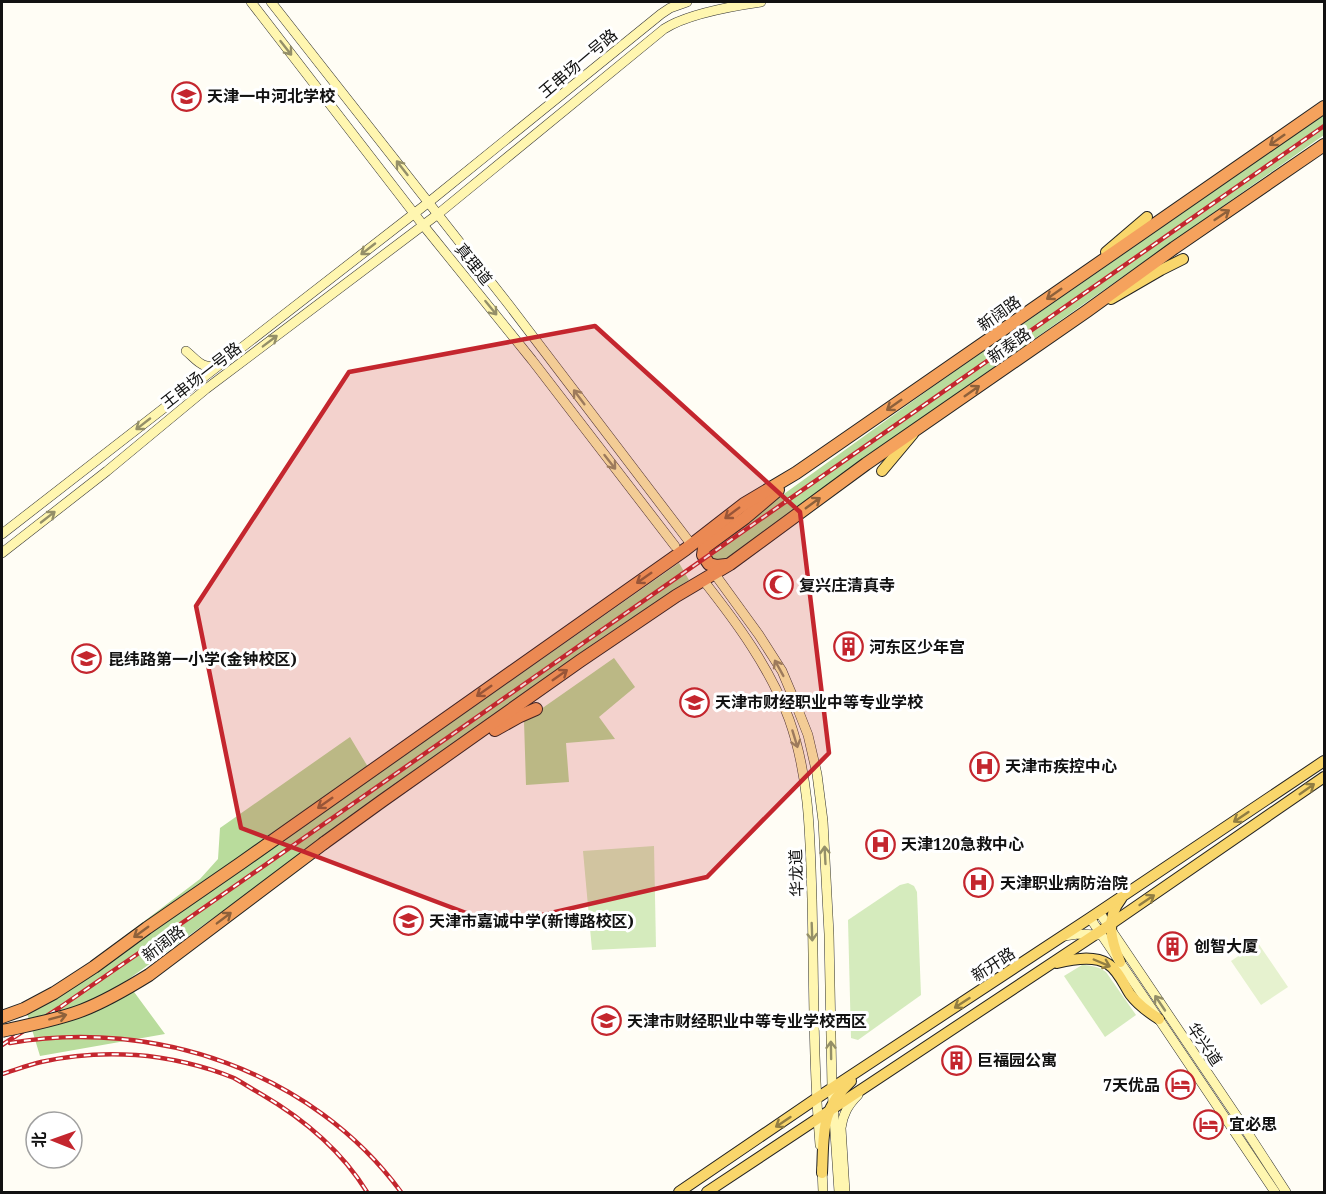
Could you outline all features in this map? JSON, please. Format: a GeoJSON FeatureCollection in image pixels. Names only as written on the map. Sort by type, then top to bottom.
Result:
{"type":"FeatureCollection","features":[{"type":"Feature","properties":{"kind":"highway","name":"新阔路"},"geometry":{"type":"LineString","coordinates":[[5,1016],[54,993],[94,967],[691,544],[744,504],[796,472],[1086,272],[1151,221],[1324,107]]}},
{"type":"Feature","properties":{"kind":"highway","name":"新泰路"},"geometry":{"type":"LineString","coordinates":[[412,780],[580,661],[676,596],[730,564],[866,464],[1324,145]]}},
{"type":"Feature","properties":{"kind":"highway"},"geometry":{"type":"LineString","coordinates":[[730,564],[717,566],[709,564],[703,555],[704,548],[745,518],[796,472]]}},
{"type":"Feature","properties":{"kind":"highway"},"geometry":{"type":"LineString","coordinates":[[412,780],[447,763],[507,722],[536,709]]}},
{"type":"Feature","properties":{"kind":"highway","name":"新阔路"},"geometry":{"type":"LineString","coordinates":[[2,1031],[83,1010],[125,990],[149,975],[324,843],[412,780]]}},
{"type":"Feature","properties":{"kind":"main road","name":"真理道"},"geometry":{"type":"LineString","coordinates":[[250,2],[423,225],[532,360],[675,546]]}},
{"type":"Feature","properties":{"kind":"main road","name":"真理道"},"geometry":{"type":"LineString","coordinates":[[270,2],[544,350],[691,544]]}},
{"type":"Feature","properties":{"kind":"main road","name":"王串场一号路"},"geometry":{"type":"LineString","coordinates":[[2,534],[429,202],[661,14],[687,2]]}},
{"type":"Feature","properties":{"kind":"main road","name":"王串场一号路"},"geometry":{"type":"LineString","coordinates":[[423,225],[425,229],[438,214],[664,29],[692,16],[761,2]]}},
{"type":"Feature","properties":{"kind":"main road","name":"王串场一号路"},"geometry":{"type":"LineString","coordinates":[[692,16],[718,11]]}},
{"type":"Feature","properties":{"kind":"main road","name":"王串场一号路"},"geometry":{"type":"LineString","coordinates":[[397,229],[414,213]]}},
{"type":"Feature","properties":{"kind":"main road","name":"王串场一号路"},"geometry":{"type":"LineString","coordinates":[[407,243],[423,225]]}},
{"type":"Feature","properties":{"kind":"main road","name":"王串场一号路"},"geometry":{"type":"LineString","coordinates":[[2,553],[107,471],[206,389],[423,225]]}},
{"type":"Feature","properties":{"kind":"main road"},"geometry":{"type":"LineString","coordinates":[[1087,311],[1183,259]]}},
{"type":"Feature","properties":{"kind":"main road"},"geometry":{"type":"LineString","coordinates":[[186,351],[208,367],[231,359]]}},
{"type":"Feature","properties":{"kind":"main road"},"geometry":{"type":"LineString","coordinates":[[882,471],[916,430]]}},
{"type":"Feature","properties":{"kind":"main road"},"geometry":{"type":"LineString","coordinates":[[714,573],[759,635],[782,672],[813,752],[823,821],[829,934],[831,1107],[839,1192]]}},
{"type":"Feature","properties":{"kind":"main road","name":"华龙道"},"geometry":{"type":"LineString","coordinates":[[703,580],[747,639],[765,669],[783,704],[801,759],[809,819],[817,1098],[824,1192]]}},
{"type":"Feature","properties":{"kind":"main road","name":"新开路"},"geometry":{"type":"LineString","coordinates":[[679,1192],[1324,761]]}},
{"type":"Feature","properties":{"kind":"main road","name":"新开路"},"geometry":{"type":"LineString","coordinates":[[706,1192],[831,1107],[872,1083],[1046,967],[1105,932],[1324,777]]}},
{"type":"Feature","properties":{"kind":"main road"},"geometry":{"type":"LineString","coordinates":[[1105,932],[1114,909],[1123,896]]}},
{"type":"Feature","properties":{"kind":"main road"},"geometry":{"type":"LineString","coordinates":[[1095,915],[1124,959]]}},
{"type":"Feature","properties":{"kind":"main road"},"geometry":{"type":"LineString","coordinates":[[1063,936],[1105,932]]}},
{"type":"Feature","properties":{"kind":"main road"},"geometry":{"type":"LineString","coordinates":[[1046,967],[1080,959],[1094,959],[1108,964],[1137,1002],[1159,1018]]}},
{"type":"Feature","properties":{"kind":"main road","name":"华兴道"},"geometry":{"type":"LineString","coordinates":[[1124,959],[1159,1018],[1275,1192]]}},
{"type":"Feature","properties":{"kind":"main road","name":"华兴道"},"geometry":{"type":"LineString","coordinates":[[1124,959],[1233,1112],[1286,1192]]}},
{"type":"Feature","properties":{"kind":"main road"},"geometry":{"type":"LineString","coordinates":[[822,1173],[824,1131],[831,1107],[840,1092],[866,1066]]}},
{"type":"Feature","properties":{"kind":"main road"},"geometry":{"type":"LineString","coordinates":[[846,1192],[843,1119],[850,1104],[872,1083]]}},
{"type":"Feature","properties":{"kind":"highlighted area"},"geometry":{"type":"Polygon","coordinates":[[[595,326],[800,512],[829,753],[707,877],[498,925],[241,828],[196,606],[349,372],[595,326]]]}},
{"type":"Feature","properties":{"kind":"green space"},"geometry":{"type":"Polygon","coordinates":[[[1324,115],[1324,135],[879,448],[726,561],[714,563],[708,554],[713,545],[931,388],[1324,115]]]}},
{"type":"Feature","properties":{"kind":"green space"},"geometry":{"type":"Polygon","coordinates":[[[679,563],[689,580],[600,639],[126,981],[165,1034],[40,1056],[27,1013],[200,879],[218,859],[220,828],[350,737],[374,777],[679,563]]]}},
{"type":"Feature","properties":{"kind":"green space"},"geometry":{"type":"Polygon","coordinates":[[[614,658],[635,687],[599,717],[615,739],[566,743],[569,782],[526,785],[524,721],[614,658]]]}},
{"type":"Feature","properties":{"kind":"green space"},"geometry":{"type":"Polygon","coordinates":[[[654,846],[656,947],[592,950],[583,851],[654,846]]]}},
{"type":"Feature","properties":{"kind":"green space"},"geometry":{"type":"Polygon","coordinates":[[[908,883],[914,886],[917,892],[921,995],[858,1040],[851,1038],[848,920],[900,885],[908,883]]]}},
{"type":"Feature","properties":{"kind":"green space"},"geometry":{"type":"Polygon","coordinates":[[[1258,943],[1288,987],[1261,1005],[1231,961],[1258,943]]]}},
{"type":"Feature","properties":{"kind":"green space"},"geometry":{"type":"Polygon","coordinates":[[[1082,965],[1106,972],[1136,1015],[1105,1037],[1064,976],[1082,965]]]}},
{"type":"Feature","properties":{"kind":"railway"},"geometry":{"type":"LineString","coordinates":[[2,1045],[149,946],[1324,126]]}},
{"type":"Feature","properties":{"kind":"railway"},"geometry":{"type":"LineString","coordinates":[[10,1043],[65,1037],[120,1039],[174,1048],[227,1063],[277,1086],[323,1115],[365,1150],[401,1192]]}},
{"type":"Feature","properties":{"kind":"railway"},"geometry":{"type":"LineString","coordinates":[[2,1074],[52,1060],[101,1054],[160,1058],[211,1070],[234,1078],[307,1125],[346,1162],[367,1192]]}},
{"type":"Feature","properties":{"kind":"place","name":"天津一中河北学校"},"geometry":{"type":"Point","coordinates":[186,96]}},
{"type":"Feature","properties":{"kind":"place","name":"复兴庄清真寺"},"geometry":{"type":"Point","coordinates":[778,585]}},
{"type":"Feature","properties":{"kind":"place","name":"河东区少年宫"},"geometry":{"type":"Point","coordinates":[848,647]}},
{"type":"Feature","properties":{"kind":"place","name":"昆纬路第一小学(金钟校区)"},"geometry":{"type":"Point","coordinates":[87,659]}},
{"type":"Feature","properties":{"kind":"place","name":"天津市财经职业中等专业学校"},"geometry":{"type":"Point","coordinates":[694,702]}},
{"type":"Feature","properties":{"kind":"place","name":"天津市疾控中心"},"geometry":{"type":"Point","coordinates":[984,766]}},
{"type":"Feature","properties":{"kind":"place","name":"天津120急救中心"},"geometry":{"type":"Point","coordinates":[880,844]}},
{"type":"Feature","properties":{"kind":"place","name":"天津职业病防治院"},"geometry":{"type":"Point","coordinates":[979,883]}},
{"type":"Feature","properties":{"kind":"place","name":"天津市嘉诚中学(新博路校区)"},"geometry":{"type":"Point","coordinates":[408,921]}},
{"type":"Feature","properties":{"kind":"place","name":"创智大厦"},"geometry":{"type":"Point","coordinates":[1173,946]}},
{"type":"Feature","properties":{"kind":"place","name":"天津市财经职业中等专业学校西区"},"geometry":{"type":"Point","coordinates":[606,1021]}},
{"type":"Feature","properties":{"kind":"place","name":"巨福园公寓"},"geometry":{"type":"Point","coordinates":[956,1060]}},
{"type":"Feature","properties":{"kind":"place","name":"7天优品"},"geometry":{"type":"Point","coordinates":[1181,1085]}},
{"type":"Feature","properties":{"kind":"place","name":"宜必思"},"geometry":{"type":"Point","coordinates":[1208,1124]}}]}
